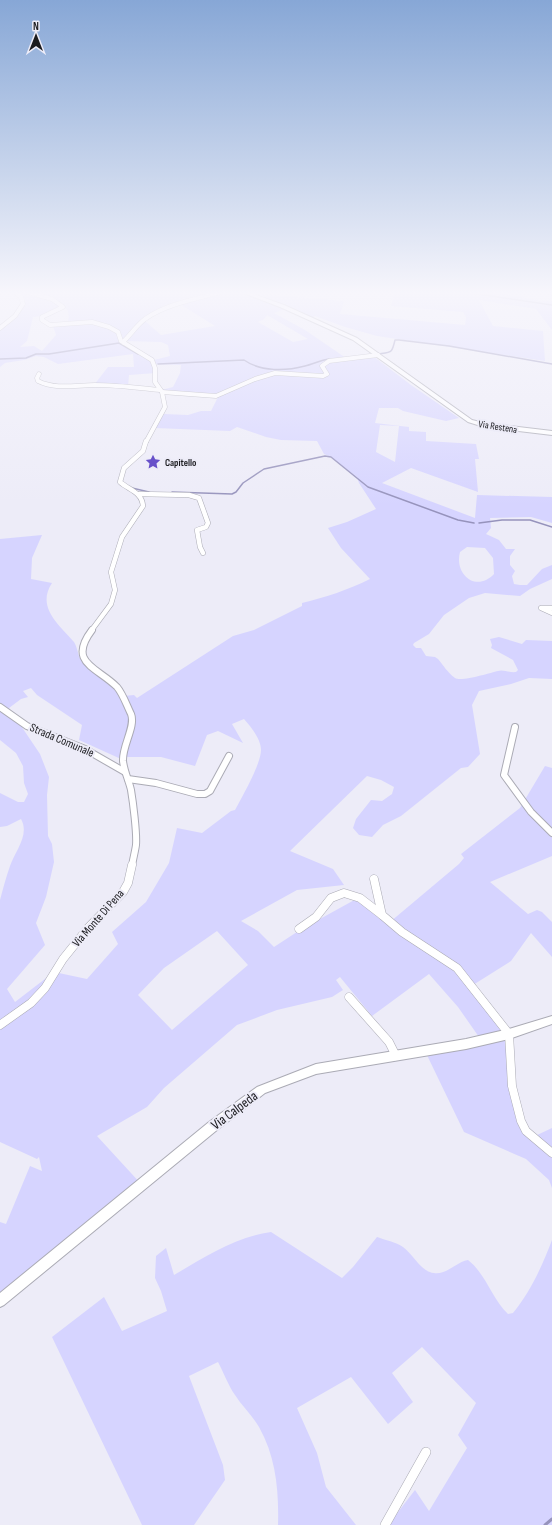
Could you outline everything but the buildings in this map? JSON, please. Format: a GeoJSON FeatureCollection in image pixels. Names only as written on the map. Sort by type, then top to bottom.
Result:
{"type":"FeatureCollection","features":[{"type":"Feature","properties":{"kind":"street"},"geometry":{"type":"LineString","coordinates":[[153,362],[155,368],[156,382],[161,391],[165,407],[150,433],[143,451],[126,464],[120,479],[122,484],[139,494],[189,495],[199,498],[208,523],[206,527],[197,530],[202,553]]}},
{"type":"Feature","properties":{"kind":"street"},"geometry":{"type":"LineString","coordinates":[[39,374],[37,378],[38,381],[55,386],[95,385],[216,396],[259,378],[275,374],[323,376],[327,374],[322,366],[328,362]]}},
{"type":"Feature","properties":{"kind":"street","name":"Via Restena"},"geometry":{"type":"LineString","coordinates":[[388,362],[470,421],[484,425],[552,434]]}},
{"type":"Feature","properties":{"kind":"street","name":"Via Monte Di Pena"},"geometry":{"type":"LineString","coordinates":[[0,1025],[31,1003],[45,988],[63,958],[88,928],[123,892],[128,883],[136,844],[131,790],[123,762],[124,747],[133,723],[132,717],[118,688],[89,665],[84,659],[82,647],[85,639],[107,611],[113,598],[115,590],[112,572],[122,537],[143,506],[142,498],[139,494]]}},
{"type":"Feature","properties":{"kind":"street"},"geometry":{"type":"LineString","coordinates":[[552,608],[541,608],[552,613]]}},
{"type":"Feature","properties":{"kind":"street","name":"Strada Comunale"},"geometry":{"type":"LineString","coordinates":[[0,707],[22,723],[107,759],[125,772]]}},
{"type":"Feature","properties":{"kind":"street"},"geometry":{"type":"LineString","coordinates":[[515,727],[504,775],[532,812],[552,834]]}},
{"type":"Feature","properties":{"kind":"street"},"geometry":{"type":"LineString","coordinates":[[128,779],[156,783],[197,794],[205,794],[210,791],[229,756]]}},
{"type":"Feature","properties":{"kind":"street"},"geometry":{"type":"LineString","coordinates":[[374,879],[382,915]]}},
{"type":"Feature","properties":{"kind":"street"},"geometry":{"type":"LineString","coordinates":[[298,929],[316,917],[331,898],[344,892],[360,898],[402,932],[457,968],[509,1034],[512,1086],[521,1121],[526,1131],[552,1153]]}},
{"type":"Feature","properties":{"kind":"street"},"geometry":{"type":"LineString","coordinates":[[349,997],[389,1042],[396,1056]]}},
{"type":"Feature","properties":{"kind":"street","name":"Via Calpeda"},"geometry":{"type":"LineString","coordinates":[[0,1301],[213,1126],[261,1090],[316,1069],[466,1044],[509,1034],[552,1020]]}},
{"type":"Feature","properties":{"kind":"street"},"geometry":{"type":"LineString","coordinates":[[384,1525],[426,1452]]}},
{"type":"Feature","properties":{"kind":"shaded area"},"geometry":{"type":"Polygon","coordinates":[[[0,362],[10,362],[5,363],[0,367],[0,362]]]}},
{"type":"Feature","properties":{"kind":"shaded area"},"geometry":{"type":"Polygon","coordinates":[[[54,362],[72,362],[58,364],[54,362]]]}},
{"type":"Feature","properties":{"kind":"shaded area"},"geometry":{"type":"Polygon","coordinates":[[[134,362],[381,362],[459,418],[446,421],[403,411],[398,408],[379,408],[375,423],[409,427],[409,431],[426,432],[426,441],[476,444],[479,459],[475,459],[478,492],[411,468],[382,483],[475,518],[477,495],[552,497],[552,523],[531,517],[490,518],[491,528],[486,534],[499,540],[506,549],[515,549],[510,556],[510,565],[515,571],[512,576],[514,584],[527,585],[542,569],[552,565],[552,579],[530,589],[520,596],[485,593],[469,598],[444,615],[429,634],[413,645],[416,648],[421,648],[426,656],[435,657],[438,659],[455,678],[463,679],[500,671],[516,672],[518,670],[513,660],[491,648],[492,645],[490,639],[499,637],[522,644],[526,640],[552,641],[552,679],[529,678],[511,684],[479,691],[472,705],[480,754],[468,767],[461,768],[401,816],[383,825],[372,837],[359,835],[353,828],[356,819],[371,800],[382,801],[392,794],[394,787],[381,780],[367,776],[290,851],[333,869],[344,885],[297,890],[241,921],[258,931],[274,947],[300,930],[358,898],[390,922],[459,864],[464,858],[461,854],[520,808],[545,766],[552,768],[552,856],[490,882],[528,914],[537,910],[542,912],[552,922],[552,957],[531,933],[511,961],[473,985],[508,1033],[512,1073],[526,1126],[535,1136],[552,1128],[552,1188],[549,1180],[526,1159],[464,1132],[425,1051],[479,1037],[458,1007],[429,974],[372,1016],[340,977],[336,980],[343,990],[332,997],[277,1010],[237,1025],[164,1088],[147,1107],[97,1136],[142,1185],[0,1302],[0,1222],[6,1224],[30,1166],[42,1171],[39,1157],[37,1159],[0,1142],[0,900],[12,860],[21,843],[24,831],[21,819],[7,826],[0,827],[0,793],[18,802],[24,802],[28,794],[24,783],[23,766],[16,753],[0,740],[0,539],[42,535],[32,558],[31,579],[52,583],[48,592],[47,600],[51,615],[74,642],[83,663],[88,667],[102,672],[110,677],[124,696],[134,695],[137,698],[233,636],[254,630],[302,606],[302,603],[337,593],[370,579],[341,548],[328,528],[347,522],[376,509],[359,483],[357,477],[331,457],[324,454],[317,441],[281,440],[266,437],[237,427],[230,431],[155,428],[164,414],[188,415],[201,411],[211,411],[218,397],[159,393],[158,391],[173,387],[180,373],[181,365],[154,364],[156,373],[129,375],[128,387],[94,385],[108,367],[134,367],[134,362]],[[380,425],[376,452],[395,462],[399,426],[380,425]],[[467,547],[460,552],[460,567],[463,574],[468,578],[480,582],[494,574],[493,558],[485,548],[467,547]],[[31,688],[23,691],[28,697],[21,699],[9,708],[40,754],[49,777],[47,795],[48,836],[52,844],[54,862],[46,897],[36,923],[45,945],[7,989],[15,1002],[54,972],[87,979],[118,944],[112,932],[146,902],[169,863],[177,828],[202,833],[231,811],[235,810],[255,772],[261,750],[257,737],[244,719],[232,724],[243,743],[218,731],[207,735],[195,766],[161,757],[126,757],[121,759],[79,740],[82,725],[37,695],[31,688]],[[217,931],[164,968],[138,995],[172,1030],[248,965],[217,931]]]}},
{"type":"Feature","properties":{"kind":"shaded area"},"geometry":{"type":"Polygon","coordinates":[[[271,1232],[342,1278],[353,1267],[377,1237],[394,1242],[403,1247],[425,1270],[429,1272],[443,1272],[468,1260],[480,1272],[502,1308],[508,1314],[513,1313],[531,1287],[552,1240],[552,1525],[388,1525],[415,1490],[429,1511],[467,1448],[458,1435],[476,1403],[422,1347],[392,1373],[413,1402],[388,1424],[351,1377],[297,1408],[317,1453],[326,1487],[356,1525],[278,1525],[277,1487],[273,1462],[265,1438],[253,1418],[228,1383],[218,1362],[189,1376],[223,1465],[225,1480],[194,1525],[142,1525],[52,1337],[104,1297],[122,1331],[167,1311],[155,1278],[156,1256],[166,1248],[174,1275],[233,1243],[245,1238],[271,1232]]]}},
{"type":"Feature","properties":{"kind":"waterway"},"geometry":{"type":"LineString","coordinates":[[158,364],[197,362]]}},
{"type":"Feature","properties":{"kind":"waterway"},"geometry":{"type":"LineString","coordinates":[[248,362],[258,367],[274,369],[298,368],[316,362]]}},
{"type":"Feature","properties":{"kind":"waterway"},"geometry":{"type":"LineString","coordinates":[[542,362],[552,364]]}},
{"type":"Feature","properties":{"kind":"waterway"},"geometry":{"type":"LineString","coordinates":[[172,492],[232,494],[236,492],[243,483],[264,469],[325,456],[331,457],[368,487],[458,520],[474,523]]}},
{"type":"Feature","properties":{"kind":"waterway"},"geometry":{"type":"LineString","coordinates":[[132,488],[149,492]]}},
{"type":"Feature","properties":{"kind":"waterway"},"geometry":{"type":"LineString","coordinates":[[479,523],[502,520],[530,520],[552,527]]}},
{"type":"Feature","properties":{"kind":"waterway"},"geometry":{"type":"LineString","coordinates":[[545,1525],[552,1519]]}},
{"type":"Feature","properties":{"kind":"place","name":"Capitello"},"geometry":{"type":"Point","coordinates":[153,462]}}]}
